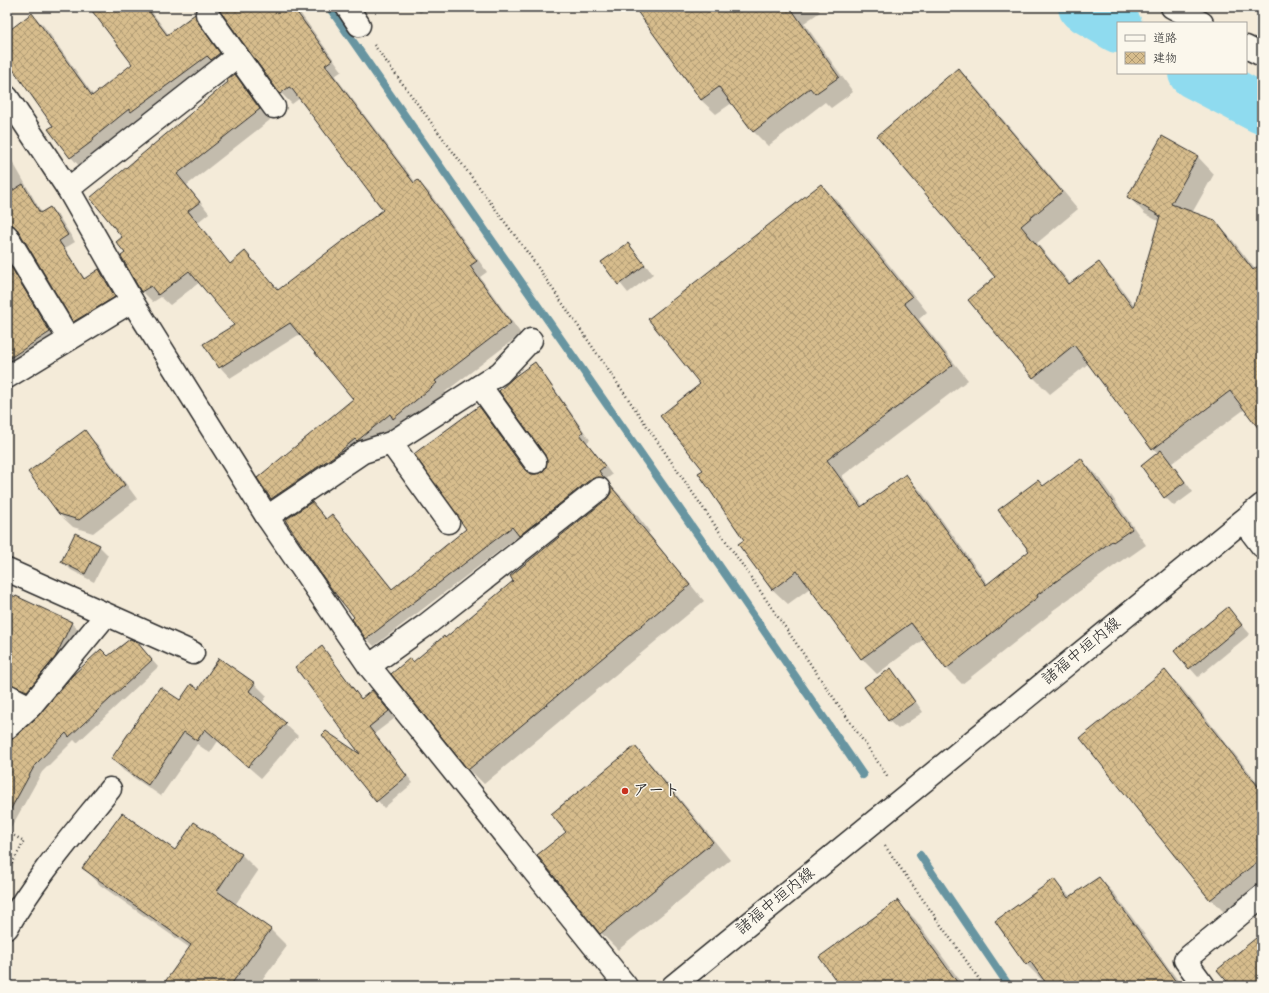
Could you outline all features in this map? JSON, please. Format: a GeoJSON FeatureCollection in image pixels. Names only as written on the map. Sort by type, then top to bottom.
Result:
{"type":"FeatureCollection","features":[{"type":"Feature","properties":{"kind":"street"},"geometry":{"type":"LineString","coordinates":[[346,7],[359,25]]}},
{"type":"Feature","properties":{"kind":"street"},"geometry":{"type":"LineString","coordinates":[[1172,7],[1200,22]]}},
{"type":"Feature","properties":{"kind":"street"},"geometry":{"type":"LineString","coordinates":[[207,14],[274,107]]}},
{"type":"Feature","properties":{"kind":"street"},"geometry":{"type":"LineString","coordinates":[[1247,48],[1262,55]]}},
{"type":"Feature","properties":{"kind":"street"},"geometry":{"type":"LineString","coordinates":[[68,189],[237,56]]}},
{"type":"Feature","properties":{"kind":"street"},"geometry":{"type":"LineString","coordinates":[[7,97],[68,189],[132,301],[267,517],[370,666],[626,986]]}},
{"type":"Feature","properties":{"kind":"street"},"geometry":{"type":"LineString","coordinates":[[7,236],[69,340]]}},
{"type":"Feature","properties":{"kind":"street"},"geometry":{"type":"LineString","coordinates":[[7,377],[132,301]]}},
{"type":"Feature","properties":{"kind":"street"},"geometry":{"type":"LineString","coordinates":[[267,517],[363,452],[391,443],[500,373],[531,340]]}},
{"type":"Feature","properties":{"kind":"street"},"geometry":{"type":"LineString","coordinates":[[480,386],[535,462]]}},
{"type":"Feature","properties":{"kind":"street"},"geometry":{"type":"LineString","coordinates":[[391,443],[448,522]]}},
{"type":"Feature","properties":{"kind":"street"},"geometry":{"type":"LineString","coordinates":[[370,666],[426,625],[599,489]]}},
{"type":"Feature","properties":{"kind":"street","name":"諸福中垣内線"},"geometry":{"type":"LineString","coordinates":[[673,986],[880,819],[1262,505]]}},
{"type":"Feature","properties":{"kind":"street"},"geometry":{"type":"LineString","coordinates":[[1243,521],[1262,546]]}},
{"type":"Feature","properties":{"kind":"street"},"geometry":{"type":"LineString","coordinates":[[7,570],[193,653]]}},
{"type":"Feature","properties":{"kind":"street"},"geometry":{"type":"LineString","coordinates":[[7,728],[30,708],[106,614]]}},
{"type":"Feature","properties":{"kind":"street"},"geometry":{"type":"LineString","coordinates":[[7,695],[30,708]]}},
{"type":"Feature","properties":{"kind":"street"},"geometry":{"type":"LineString","coordinates":[[7,928],[16,912],[59,852],[110,789]]}},
{"type":"Feature","properties":{"kind":"street"},"geometry":{"type":"LineString","coordinates":[[1204,986],[1184,960],[1262,896]]}},
{"type":"Feature","properties":{"kind":"path"},"geometry":{"type":"LineString","coordinates":[[359,25],[530,256],[903,799]]}},
{"type":"Feature","properties":{"kind":"path"},"geometry":{"type":"LineString","coordinates":[[7,832],[24,840],[7,873]]}},
{"type":"Feature","properties":{"kind":"path"},"geometry":{"type":"LineString","coordinates":[[881,841],[984,986]]}},
{"type":"Feature","properties":{"kind":"building"},"geometry":{"type":"Polygon","coordinates":[[[89,7],[146,7],[167,35],[195,14],[197,21],[220,53],[211,60],[207,56],[131,112],[129,109],[93,138],[94,140],[70,158],[48,129],[53,126],[7,61],[7,32],[32,13],[92,96],[132,64],[89,7]]]}},
{"type":"Feature","properties":{"kind":"building"},"geometry":{"type":"Polygon","coordinates":[[[217,7],[293,7],[332,60],[325,65],[414,183],[418,180],[477,261],[470,266],[511,323],[435,381],[437,383],[393,419],[390,414],[357,441],[355,439],[337,454],[271,499],[257,478],[353,399],[290,323],[219,368],[203,344],[234,325],[189,271],[158,295],[151,286],[141,292],[121,256],[125,253],[116,242],[122,237],[90,198],[228,82],[227,80],[235,74],[260,109],[177,174],[200,202],[188,211],[230,264],[245,251],[278,290],[383,210],[292,89],[289,87],[280,94],[217,7]]]}},
{"type":"Feature","properties":{"kind":"building"},"geometry":{"type":"Polygon","coordinates":[[[634,7],[790,7],[839,77],[815,94],[810,88],[753,132],[719,87],[701,100],[634,7]]]}},
{"type":"Feature","properties":{"kind":"building"},"geometry":{"type":"Polygon","coordinates":[[[958,68],[1062,192],[1021,226],[1069,284],[1099,262],[1133,308],[1160,216],[1127,197],[1162,136],[1198,156],[1171,204],[1215,220],[1253,270],[1262,263],[1262,433],[1230,391],[1152,450],[1074,345],[1033,378],[968,300],[995,277],[877,136],[958,68]]]}},
{"type":"Feature","properties":{"kind":"building"},"geometry":{"type":"Polygon","coordinates":[[[23,184],[40,213],[50,207],[68,235],[59,241],[84,279],[99,269],[115,297],[73,322],[18,230],[13,225],[7,224],[7,194],[23,184]]]}},
{"type":"Feature","properties":{"kind":"building"},"geometry":{"type":"Polygon","coordinates":[[[821,184],[912,297],[904,303],[953,365],[827,460],[861,507],[906,474],[986,585],[1029,551],[998,510],[1038,480],[1043,486],[1081,458],[1132,529],[1113,542],[1112,541],[1037,595],[1038,597],[946,669],[911,623],[861,659],[797,571],[772,590],[738,544],[744,540],[698,473],[703,470],[660,416],[700,384],[648,319],[821,184]]]}},
{"type":"Feature","properties":{"kind":"building"},"geometry":{"type":"Polygon","coordinates":[[[628,243],[645,265],[618,285],[601,262],[628,243]]]}},
{"type":"Feature","properties":{"kind":"building"},"geometry":{"type":"Polygon","coordinates":[[[7,260],[50,332],[7,360],[7,260]]]}},
{"type":"Feature","properties":{"kind":"building"},"geometry":{"type":"Polygon","coordinates":[[[535,362],[583,432],[580,434],[605,466],[599,471],[605,479],[598,477],[591,479],[519,536],[512,527],[366,639],[352,619],[354,617],[330,587],[285,520],[312,502],[326,519],[332,514],[392,589],[466,529],[414,454],[419,450],[479,406],[525,470],[530,474],[536,474],[542,472],[546,467],[547,461],[545,455],[499,391],[514,377],[535,362]]]}},
{"type":"Feature","properties":{"kind":"building"},"geometry":{"type":"Polygon","coordinates":[[[85,430],[125,485],[79,520],[59,514],[28,472],[85,430]]]}},
{"type":"Feature","properties":{"kind":"building"},"geometry":{"type":"Polygon","coordinates":[[[1161,450],[1185,482],[1164,498],[1141,466],[1161,450]]]}},
{"type":"Feature","properties":{"kind":"building"},"geometry":{"type":"Polygon","coordinates":[[[610,485],[635,516],[634,517],[690,585],[468,770],[391,674],[410,658],[413,662],[444,636],[445,638],[513,581],[510,576],[607,499],[611,493],[610,485]]]}},
{"type":"Feature","properties":{"kind":"building"},"geometry":{"type":"Polygon","coordinates":[[[75,533],[100,545],[85,574],[61,562],[75,533]]]}},
{"type":"Feature","properties":{"kind":"building"},"geometry":{"type":"Polygon","coordinates":[[[7,593],[72,622],[55,658],[27,691],[7,683],[7,593]]]}},
{"type":"Feature","properties":{"kind":"building"},"geometry":{"type":"Polygon","coordinates":[[[1228,607],[1242,625],[1189,669],[1174,651],[1228,607]]]}},
{"type":"Feature","properties":{"kind":"building"},"geometry":{"type":"Polygon","coordinates":[[[130,639],[137,642],[152,660],[69,737],[66,733],[35,765],[7,816],[8,740],[15,737],[38,716],[72,676],[101,649],[108,656],[130,639]]]}},
{"type":"Feature","properties":{"kind":"building"},"geometry":{"type":"Polygon","coordinates":[[[322,646],[361,699],[372,690],[389,711],[369,727],[407,776],[376,802],[322,735],[326,731],[360,754],[295,667],[322,646]]]}},
{"type":"Feature","properties":{"kind":"building"},"geometry":{"type":"Polygon","coordinates":[[[219,658],[255,683],[249,691],[286,723],[248,767],[205,729],[197,741],[184,732],[148,785],[111,759],[160,687],[180,700],[191,684],[198,689],[219,658]]]}},
{"type":"Feature","properties":{"kind":"building"},"geometry":{"type":"Polygon","coordinates":[[[891,668],[915,702],[888,721],[864,687],[891,668]]]}},
{"type":"Feature","properties":{"kind":"building"},"geometry":{"type":"Polygon","coordinates":[[[1165,670],[1262,791],[1262,858],[1210,900],[1080,738],[1165,670]]]}},
{"type":"Feature","properties":{"kind":"building"},"geometry":{"type":"Polygon","coordinates":[[[635,746],[713,842],[600,934],[537,855],[566,832],[551,814],[635,746]]]}},
{"type":"Feature","properties":{"kind":"building"},"geometry":{"type":"Polygon","coordinates":[[[122,813],[175,850],[194,822],[242,854],[217,891],[271,929],[230,986],[162,986],[191,945],[82,868],[122,813]]]}},
{"type":"Feature","properties":{"kind":"building"},"geometry":{"type":"Polygon","coordinates":[[[1099,877],[1179,986],[1048,986],[1030,961],[1026,965],[995,921],[1054,879],[1068,898],[1099,877]]]}},
{"type":"Feature","properties":{"kind":"building"},"geometry":{"type":"Polygon","coordinates":[[[898,900],[960,986],[840,986],[819,957],[898,900]]]}},
{"type":"Feature","properties":{"kind":"building"},"geometry":{"type":"Polygon","coordinates":[[[1262,933],[1262,986],[1231,986],[1217,970],[1262,933]]]}},
{"type":"Feature","properties":{"kind":"waterway"},"geometry":{"type":"LineString","coordinates":[[329,7],[730,581],[863,775]]}},
{"type":"Feature","properties":{"kind":"waterway"},"geometry":{"type":"LineString","coordinates":[[1083,7],[1117,27]]}},
{"type":"Feature","properties":{"kind":"waterway"},"geometry":{"type":"LineString","coordinates":[[1195,74],[1262,109]]}},
{"type":"Feature","properties":{"kind":"waterway"},"geometry":{"type":"LineString","coordinates":[[920,855],[1009,986]]}},
{"type":"Feature","properties":{"kind":"place","name":"アート"},"geometry":{"type":"Point","coordinates":[625,791]}}]}
